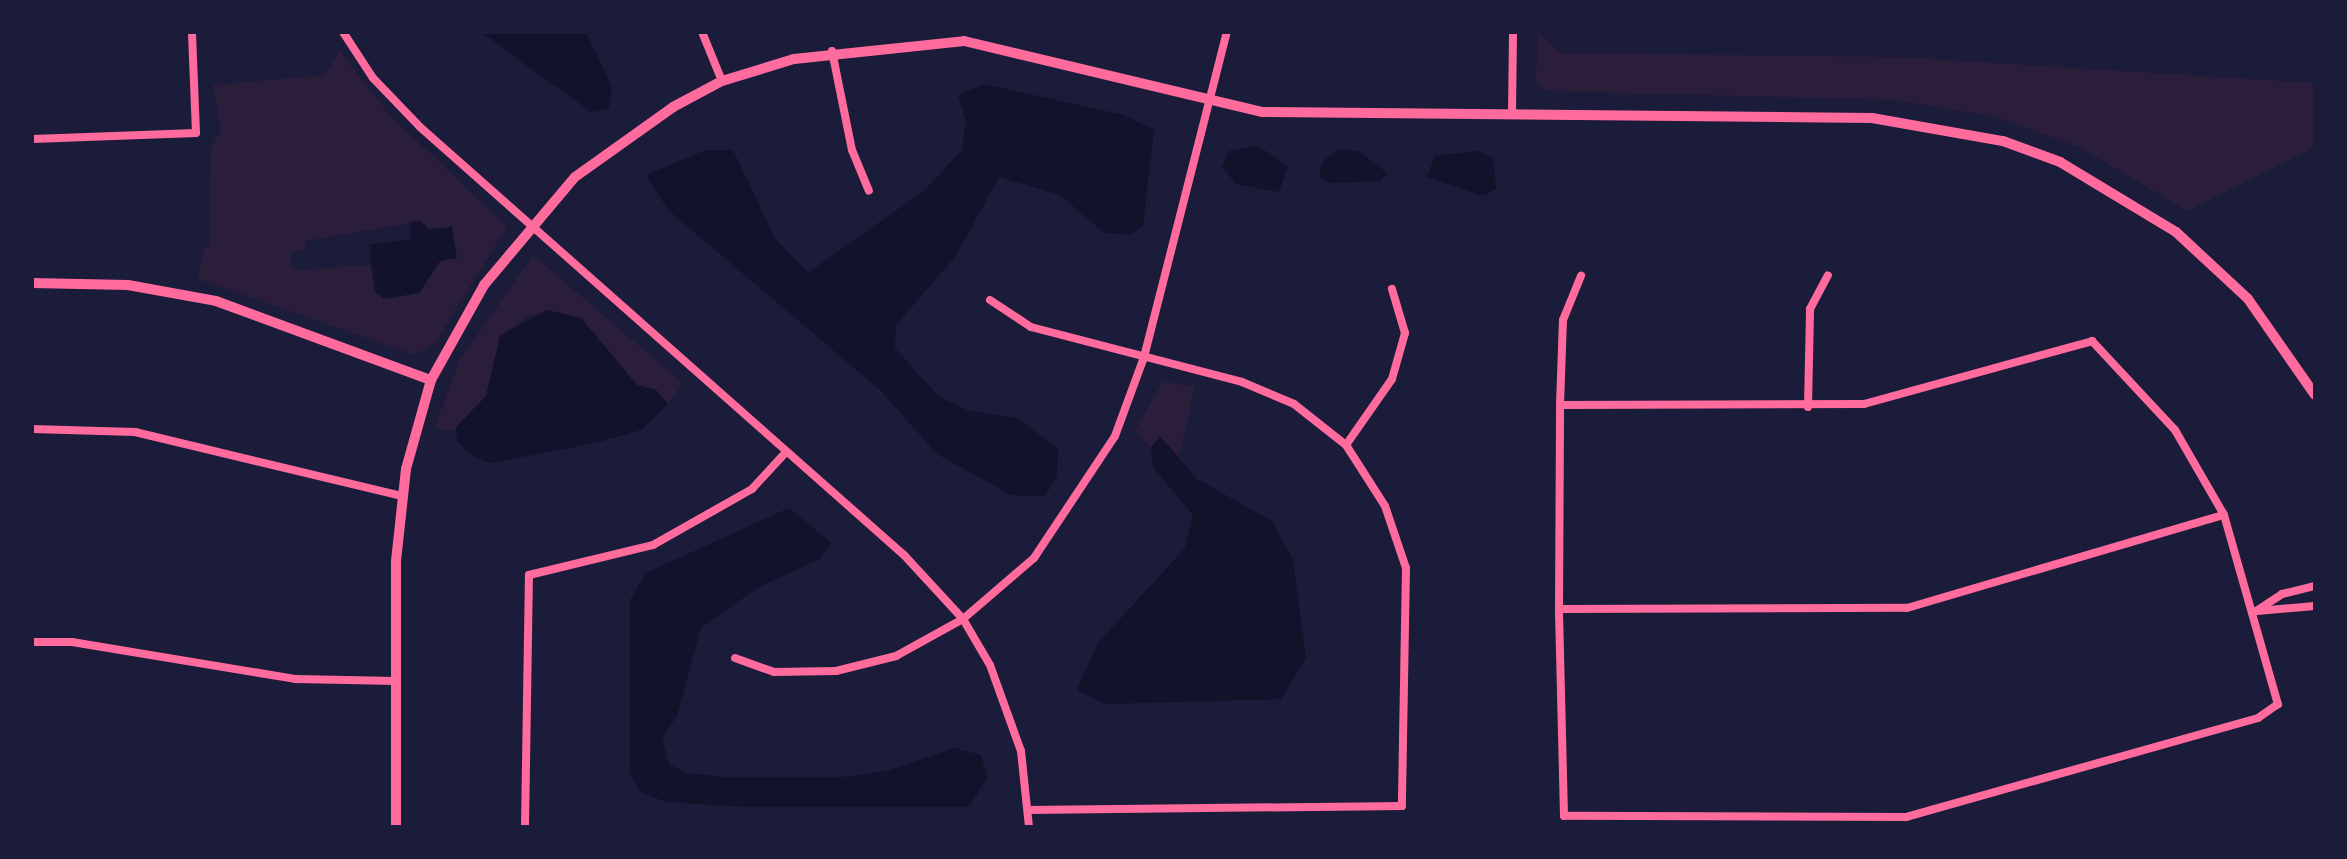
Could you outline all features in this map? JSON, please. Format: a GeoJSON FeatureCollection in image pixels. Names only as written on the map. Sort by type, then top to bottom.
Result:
{"type":"FeatureCollection","features":[{"type":"Feature","properties":{"kind":"street"},"geometry":{"type":"LineString","coordinates":[[32,139],[196,133],[192,32]]}},
{"type":"Feature","properties":{"kind":"street"},"geometry":{"type":"LineString","coordinates":[[343,32],[373,78],[417,124],[904,555],[963,619],[1007,708],[1029,810],[1029,827]]}},
{"type":"Feature","properties":{"kind":"street"},"geometry":{"type":"LineString","coordinates":[[702,32],[722,81]]}},
{"type":"Feature","properties":{"kind":"street"},"geometry":{"type":"LineString","coordinates":[[735,658],[774,672],[836,671],[896,656],[963,619],[1034,558],[1075,506],[1115,436],[1144,357],[1227,32]]}},
{"type":"Feature","properties":{"kind":"street"},"geometry":{"type":"LineString","coordinates":[[1512,114],[1513,32]]}},
{"type":"Feature","properties":{"kind":"street"},"geometry":{"type":"LineString","coordinates":[[396,827],[401,496],[431,380],[484,285],[531,222],[624,139],[722,81],[832,50],[964,37],[1028,51],[1210,102],[1317,117],[1512,114],[1872,118],[2003,141],[2060,162],[2176,232],[2248,299],[2315,395]]}},
{"type":"Feature","properties":{"kind":"street"},"geometry":{"type":"LineString","coordinates":[[832,50],[852,150],[869,191]]}},
{"type":"Feature","properties":{"kind":"street"},"geometry":{"type":"LineString","coordinates":[[1808,407],[1810,309],[1828,275]]}},
{"type":"Feature","properties":{"kind":"street"},"geometry":{"type":"LineString","coordinates":[[1560,405],[1808,407],[1864,404],[2092,341],[2175,430],[2224,515],[2256,611],[2278,704],[2258,718],[1949,808],[1906,817],[1744,822],[1564,816],[1559,609],[1560,405],[1563,320],[1581,276]]}},
{"type":"Feature","properties":{"kind":"street"},"geometry":{"type":"LineString","coordinates":[[32,283],[128,285],[216,301],[431,380]]}},
{"type":"Feature","properties":{"kind":"street"},"geometry":{"type":"LineString","coordinates":[[1346,445],[1392,379],[1405,333],[1392,289]]}},
{"type":"Feature","properties":{"kind":"street"},"geometry":{"type":"LineString","coordinates":[[990,300],[1031,327],[1242,382],[1294,404],[1346,445],[1385,506],[1406,568],[1402,806],[1029,810]]}},
{"type":"Feature","properties":{"kind":"street"},"geometry":{"type":"LineString","coordinates":[[32,429],[135,432],[401,496]]}},
{"type":"Feature","properties":{"kind":"street"},"geometry":{"type":"LineString","coordinates":[[525,827],[529,575],[653,545],[752,489],[786,452]]}},
{"type":"Feature","properties":{"kind":"street"},"geometry":{"type":"LineString","coordinates":[[1559,609],[1907,608],[2224,515]]}},
{"type":"Feature","properties":{"kind":"street"},"geometry":{"type":"LineString","coordinates":[[2256,611],[2282,594],[2315,586]]}},
{"type":"Feature","properties":{"kind":"street"},"geometry":{"type":"LineString","coordinates":[[2256,611],[2315,606]]}},
{"type":"Feature","properties":{"kind":"street"},"geometry":{"type":"LineString","coordinates":[[32,642],[72,642],[295,679],[396,681]]}},
{"type":"Feature","properties":{"kind":"shaded area"},"geometry":{"type":"Polygon","coordinates":[[[481,32],[586,32],[612,87],[609,109],[591,112],[481,32]]]}},
{"type":"Feature","properties":{"kind":"shaded area"},"geometry":{"type":"Polygon","coordinates":[[[1538,32],[1561,53],[1897,57],[2315,83],[2315,147],[2187,211],[2081,148],[1996,117],[1894,100],[1545,91],[1536,80],[1538,32]]]}},
{"type":"Feature","properties":{"kind":"shaded area"},"geometry":{"type":"Polygon","coordinates":[[[340,51],[389,114],[507,227],[435,343],[415,355],[198,279],[204,247],[210,248],[211,147],[221,130],[213,85],[325,75],[340,51]],[[421,221],[305,241],[305,250],[290,252],[293,270],[370,265],[375,292],[419,293],[440,261],[457,257],[421,221]]]}},
{"type":"Feature","properties":{"kind":"shaded area"},"geometry":{"type":"Polygon","coordinates":[[[984,84],[1124,115],[1154,130],[1143,226],[1130,235],[1104,233],[1060,195],[999,177],[956,256],[896,325],[895,348],[939,397],[969,411],[1017,418],[1058,448],[1057,477],[1045,496],[1011,495],[937,454],[880,390],[668,210],[646,175],[706,150],[733,150],[775,238],[808,273],[925,190],[962,150],[966,121],[958,95],[984,84]]]}},
{"type":"Feature","properties":{"kind":"shaded area"},"geometry":{"type":"Polygon","coordinates":[[[1258,146],[1288,166],[1279,192],[1236,184],[1222,167],[1229,151],[1258,146]]]}},
{"type":"Feature","properties":{"kind":"shaded area"},"geometry":{"type":"Polygon","coordinates":[[[1340,149],[1360,152],[1387,173],[1381,181],[1330,183],[1319,176],[1322,162],[1340,149]]]}},
{"type":"Feature","properties":{"kind":"shaded area"},"geometry":{"type":"Polygon","coordinates":[[[1478,151],[1493,157],[1496,189],[1483,196],[1427,177],[1435,156],[1478,151]]]}},
{"type":"Feature","properties":{"kind":"shaded area"},"geometry":{"type":"Polygon","coordinates":[[[421,221],[429,229],[452,227],[457,258],[440,261],[419,293],[385,299],[375,292],[369,245],[411,239],[410,222],[421,221]]]}},
{"type":"Feature","properties":{"kind":"shaded area"},"geometry":{"type":"Polygon","coordinates":[[[533,255],[683,383],[668,404],[656,390],[637,385],[581,318],[529,314],[500,336],[486,396],[457,430],[434,429],[460,360],[533,255]]]}},
{"type":"Feature","properties":{"kind":"shaded area"},"geometry":{"type":"Polygon","coordinates":[[[547,310],[581,318],[637,385],[656,390],[668,404],[641,430],[595,443],[491,463],[476,458],[457,442],[456,427],[486,396],[500,336],[547,310]]]}},
{"type":"Feature","properties":{"kind":"shaded area"},"geometry":{"type":"Polygon","coordinates":[[[1163,381],[1195,387],[1179,457],[1160,436],[1151,448],[1135,431],[1163,381]]]}},
{"type":"Feature","properties":{"kind":"shaded area"},"geometry":{"type":"Polygon","coordinates":[[[1160,436],[1197,479],[1272,521],[1293,560],[1306,658],[1281,699],[1105,704],[1077,690],[1097,644],[1185,548],[1193,515],[1153,467],[1151,448],[1160,436]]]}},
{"type":"Feature","properties":{"kind":"shaded area"},"geometry":{"type":"Polygon","coordinates":[[[789,508],[831,543],[820,559],[759,587],[701,628],[677,716],[662,738],[669,764],[685,773],[725,777],[842,777],[887,771],[954,748],[981,755],[987,778],[969,807],[747,807],[666,802],[640,792],[630,773],[630,600],[646,573],[789,508]]]}}]}
